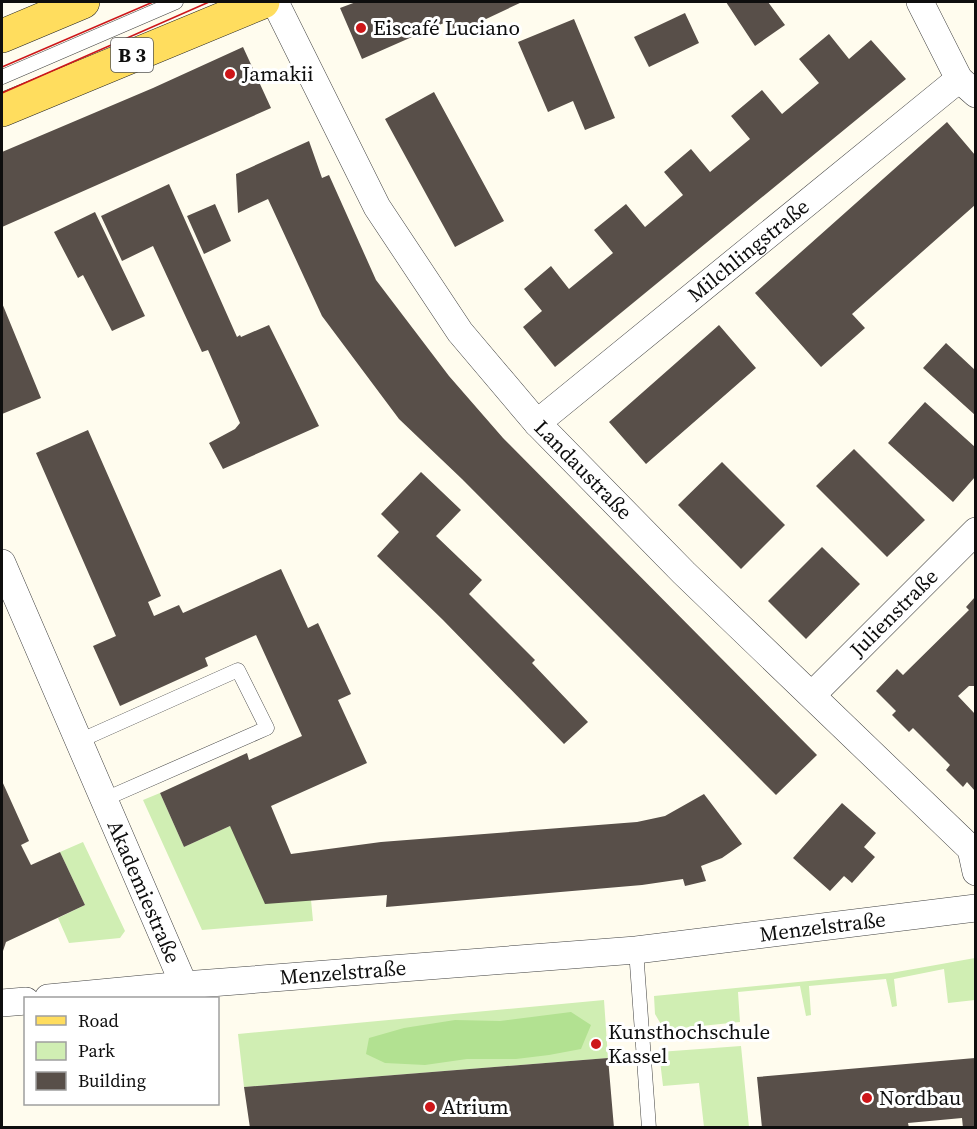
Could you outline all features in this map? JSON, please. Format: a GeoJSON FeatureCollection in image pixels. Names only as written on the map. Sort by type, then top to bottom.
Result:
{"type":"FeatureCollection","features":[{"type":"Feature","properties":{"kind":"main road"},"geometry":{"type":"LineString","coordinates":[[2,36],[83,2]]}},
{"type":"Feature","properties":{"kind":"main road","name":"B 3"},"geometry":{"type":"LineString","coordinates":[[2,110],[263,2]]}},
{"type":"Feature","properties":{"kind":"street","name":"Landaustraße"},"geometry":{"type":"LineString","coordinates":[[275,2],[377,207],[460,332],[537,423],[684,573],[970,849],[975,872]]}},
{"type":"Feature","properties":{"kind":"street"},"geometry":{"type":"LineString","coordinates":[[920,2],[967,86]]}},
{"type":"Feature","properties":{"kind":"street","name":"Milchlingstraße"},"geometry":{"type":"LineString","coordinates":[[537,423],[967,86]]}},
{"type":"Feature","properties":{"kind":"street","name":"Julienstraße"},"geometry":{"type":"LineString","coordinates":[[812,695],[975,531]]}},
{"type":"Feature","properties":{"kind":"street","name":"Akademiestraße"},"geometry":{"type":"LineString","coordinates":[[2,563],[184,985]]}},
{"type":"Feature","properties":{"kind":"street","name":"Menzelstraße"},"geometry":{"type":"LineString","coordinates":[[67,997],[184,985],[636,950],[975,908]]}},
{"type":"Feature","properties":{"kind":"street"},"geometry":{"type":"LineString","coordinates":[[2,1003],[24,1001]]}},
{"type":"Feature","properties":{"kind":"lane"},"geometry":{"type":"LineString","coordinates":[[2,77],[176,2]]}},
{"type":"Feature","properties":{"kind":"lane","name":"Akademiestraße"},"geometry":{"type":"LineString","coordinates":[[79,741],[238,670],[267,728],[105,799]]}},
{"type":"Feature","properties":{"kind":"lane"},"geometry":{"type":"LineString","coordinates":[[636,950],[649,1128]]}},
{"type":"Feature","properties":{"kind":"green space"},"geometry":{"type":"Polygon","coordinates":[[[160,793],[184,847],[230,826],[311,900],[313,921],[202,930],[143,800],[160,793]]]}},
{"type":"Feature","properties":{"kind":"green space"},"geometry":{"type":"Polygon","coordinates":[[[83,842],[125,931],[120,938],[69,943],[58,918],[85,905],[60,852],[83,842]]]}},
{"type":"Feature","properties":{"kind":"green space"},"geometry":{"type":"Polygon","coordinates":[[[975,958],[975,1000],[948,1003],[944,969],[894,979],[897,1006],[892,1007],[886,979],[809,986],[811,1015],[806,1016],[800,986],[738,992],[740,1022],[672,1029],[662,1026],[655,1014],[654,996],[891,973],[975,958]]]}},
{"type":"Feature","properties":{"kind":"green space"},"geometry":{"type":"Polygon","coordinates":[[[604,1000],[608,1058],[244,1087],[238,1034],[604,1000]]]}},
{"type":"Feature","properties":{"kind":"green space"},"geometry":{"type":"Polygon","coordinates":[[[571,1012],[591,1025],[581,1049],[516,1059],[467,1059],[425,1065],[385,1063],[366,1054],[369,1038],[404,1028],[455,1020],[500,1021],[571,1012]]]}},
{"type":"Feature","properties":{"kind":"green space"},"geometry":{"type":"Polygon","coordinates":[[[741,1046],[749,1127],[704,1127],[699,1083],[663,1086],[659,1052],[741,1046]]]}},
{"type":"Feature","properties":{"kind":"building"},"geometry":{"type":"Polygon","coordinates":[[[356,2],[522,2],[452,35],[446,22],[362,59],[340,8],[356,2]]]}},
{"type":"Feature","properties":{"kind":"building"},"geometry":{"type":"Polygon","coordinates":[[[726,2],[768,2],[785,25],[755,46],[726,2]]]}},
{"type":"Feature","properties":{"kind":"building"},"geometry":{"type":"Polygon","coordinates":[[[685,13],[699,43],[649,67],[634,37],[685,13]]]}},
{"type":"Feature","properties":{"kind":"building"},"geometry":{"type":"Polygon","coordinates":[[[574,19],[615,118],[585,130],[573,101],[548,112],[518,42],[574,19]]]}},
{"type":"Feature","properties":{"kind":"building"},"geometry":{"type":"Polygon","coordinates":[[[829,34],[849,59],[871,40],[906,79],[555,367],[523,327],[542,311],[524,289],[551,266],[569,289],[613,253],[594,230],[626,204],[645,227],[683,195],[664,172],[691,149],[710,172],[750,139],[731,116],[762,90],[782,114],[819,83],[799,59],[829,34]]]}},
{"type":"Feature","properties":{"kind":"building"},"geometry":{"type":"Polygon","coordinates":[[[243,47],[271,108],[2,227],[2,152],[243,47]]]}},
{"type":"Feature","properties":{"kind":"building"},"geometry":{"type":"Polygon","coordinates":[[[434,92],[504,221],[455,247],[385,119],[434,92]]]}},
{"type":"Feature","properties":{"kind":"building"},"geometry":{"type":"Polygon","coordinates":[[[947,122],[975,155],[975,205],[852,314],[865,328],[821,367],[755,293],[947,122]]]}},
{"type":"Feature","properties":{"kind":"building"},"geometry":{"type":"Polygon","coordinates":[[[309,141],[322,178],[329,175],[376,280],[449,376],[503,438],[817,755],[776,795],[462,479],[399,419],[322,316],[268,199],[238,213],[236,174],[309,141]]]}},
{"type":"Feature","properties":{"kind":"building"},"geometry":{"type":"Polygon","coordinates":[[[169,184],[237,337],[269,325],[319,426],[223,469],[209,443],[235,429],[240,423],[208,350],[202,352],[153,246],[122,261],[101,216],[169,184]]]}},
{"type":"Feature","properties":{"kind":"building"},"geometry":{"type":"Polygon","coordinates":[[[215,204],[231,241],[204,254],[187,216],[215,204]]]}},
{"type":"Feature","properties":{"kind":"building"},"geometry":{"type":"Polygon","coordinates":[[[95,212],[145,316],[112,331],[83,275],[78,278],[54,232],[95,212]]]}},
{"type":"Feature","properties":{"kind":"building"},"geometry":{"type":"Polygon","coordinates":[[[2,303],[41,398],[2,414],[2,303]]]}},
{"type":"Feature","properties":{"kind":"building"},"geometry":{"type":"Polygon","coordinates":[[[719,325],[756,368],[646,464],[609,422],[719,325]]]}},
{"type":"Feature","properties":{"kind":"building"},"geometry":{"type":"Polygon","coordinates":[[[946,343],[975,370],[975,415],[923,368],[946,343]]]}},
{"type":"Feature","properties":{"kind":"building"},"geometry":{"type":"Polygon","coordinates":[[[925,402],[975,447],[975,477],[953,502],[888,443],[925,402]]]}},
{"type":"Feature","properties":{"kind":"building"},"geometry":{"type":"Polygon","coordinates":[[[88,430],[161,596],[148,602],[154,616],[179,605],[183,613],[281,569],[308,628],[318,623],[351,694],[338,700],[367,763],[271,806],[291,854],[381,842],[637,822],[665,816],[704,794],[742,844],[722,858],[701,866],[706,881],[685,886],[683,879],[642,885],[386,907],[387,895],[265,904],[230,826],[184,847],[160,793],[247,753],[249,760],[302,736],[256,635],[205,658],[208,666],[120,706],[93,646],[116,636],[36,453],[88,430]]]}},
{"type":"Feature","properties":{"kind":"building"},"geometry":{"type":"Polygon","coordinates":[[[854,449],[925,520],[887,557],[816,486],[854,449]]]}},
{"type":"Feature","properties":{"kind":"building"},"geometry":{"type":"Polygon","coordinates":[[[722,462],[785,525],[741,569],[678,505],[722,462]]]}},
{"type":"Feature","properties":{"kind":"building"},"geometry":{"type":"Polygon","coordinates":[[[421,472],[461,510],[436,536],[482,580],[469,594],[535,660],[532,663],[588,722],[564,744],[377,556],[399,532],[381,514],[421,472]]]}},
{"type":"Feature","properties":{"kind":"building"},"geometry":{"type":"Polygon","coordinates":[[[822,547],[860,584],[806,639],[768,601],[822,547]]]}},
{"type":"Feature","properties":{"kind":"building"},"geometry":{"type":"Polygon","coordinates":[[[975,597],[975,686],[969,686],[958,696],[975,714],[975,791],[967,782],[963,787],[946,770],[950,765],[913,728],[909,732],[892,715],[896,711],[876,691],[897,669],[903,675],[969,610],[966,607],[975,597]]]}},
{"type":"Feature","properties":{"kind":"building"},"geometry":{"type":"Polygon","coordinates":[[[2,781],[29,841],[21,845],[31,865],[60,852],[85,905],[6,942],[2,954],[2,781]]]}},
{"type":"Feature","properties":{"kind":"building"},"geometry":{"type":"Polygon","coordinates":[[[842,803],[876,833],[864,847],[875,857],[852,883],[844,876],[830,891],[793,858],[842,803]]]}},
{"type":"Feature","properties":{"kind":"building","name":"Atrium"},"geometry":{"type":"Polygon","coordinates":[[[608,1058],[614,1128],[250,1128],[244,1087],[608,1058]]]}},
{"type":"Feature","properties":{"kind":"building","name":"Nordbau"},"geometry":{"type":"Polygon","coordinates":[[[975,1058],[975,1128],[963,1128],[962,1118],[908,1123],[909,1128],[762,1128],[757,1077],[975,1058]]]}},
{"type":"Feature","properties":{"kind":"tram line"},"geometry":{"type":"LineString","coordinates":[[2,67],[153,2]]}},
{"type":"Feature","properties":{"kind":"tram line"},"geometry":{"type":"LineString","coordinates":[[2,93],[209,2]]}},
{"type":"Feature","properties":{"kind":"place","name":"Eiscafé Luciano"},"geometry":{"type":"Point","coordinates":[361,28]}},
{"type":"Feature","properties":{"kind":"place","name":"Jamakii"},"geometry":{"type":"Point","coordinates":[230,74]}},
{"type":"Feature","properties":{"kind":"place","name":"Kunsthochschule Kassel"},"geometry":{"type":"Point","coordinates":[596,1044]}},
{"type":"Feature","properties":{"kind":"place","name":"Nordbau"},"geometry":{"type":"Point","coordinates":[867,1098]}},
{"type":"Feature","properties":{"kind":"place","name":"Atrium"},"geometry":{"type":"Point","coordinates":[430,1107]}}]}
